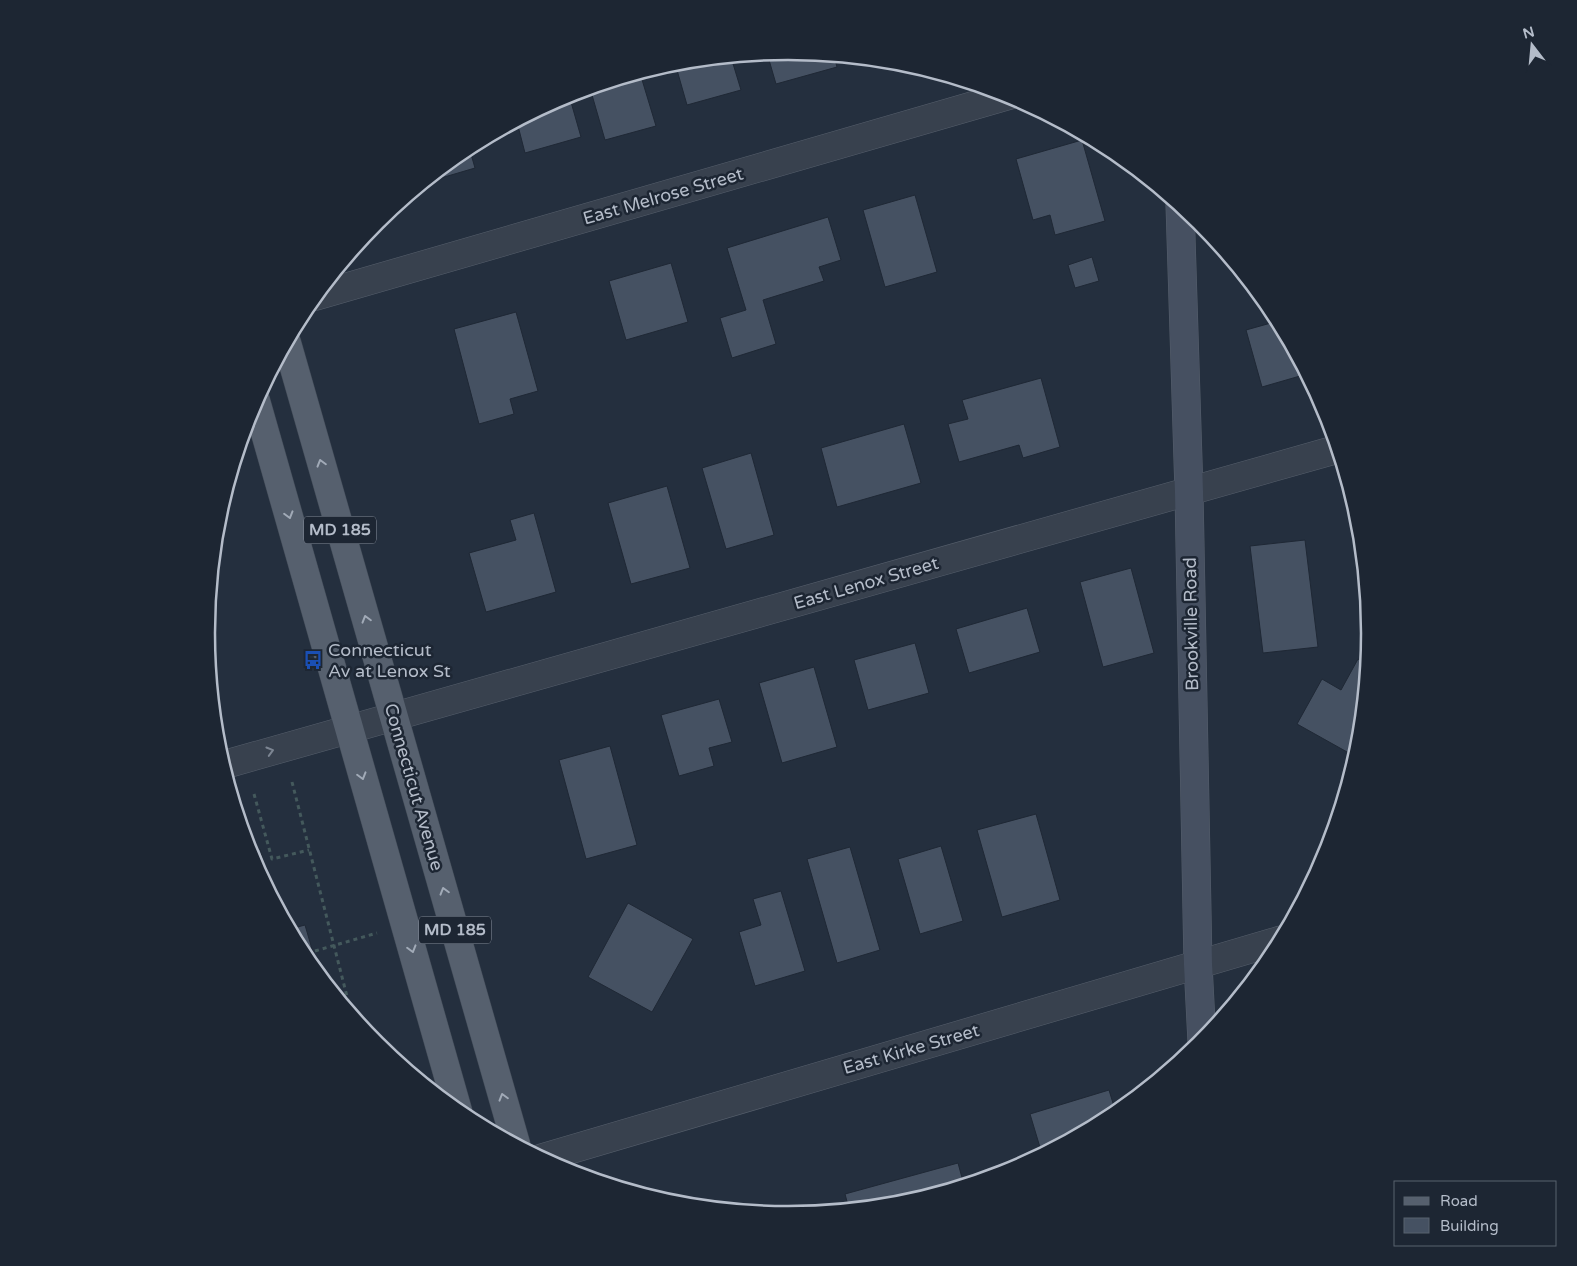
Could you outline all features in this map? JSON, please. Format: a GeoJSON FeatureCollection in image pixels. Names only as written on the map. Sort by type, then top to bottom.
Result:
{"type":"FeatureCollection","features":[{"type":"Feature","properties":{"kind":"main road","name":"Brookville Road"},"geometry":{"type":"LineString","coordinates":[[1180,215],[1198,964],[1201,1030]]}},
{"type":"Feature","properties":{"kind":"main road","name":"Connecticut Avenue"},"geometry":{"type":"LineString","coordinates":[[289,351],[514,1135]]}},
{"type":"Feature","properties":{"kind":"main road","name":"MD 185"},"geometry":{"type":"LineString","coordinates":[[259,413],[454,1098]]}},
{"type":"Feature","properties":{"kind":"street","name":"East Melrose Street"},"geometry":{"type":"LineString","coordinates":[[328,293],[996,99]]}},
{"type":"Feature","properties":{"kind":"street","name":"East Lenox Street"},"geometry":{"type":"LineString","coordinates":[[231,763],[1332,451]]}},
{"type":"Feature","properties":{"kind":"street","name":"East Kirke Street"},"geometry":{"type":"LineString","coordinates":[[553,1155],[1270,943]]}},
{"type":"Feature","properties":{"kind":"path"},"geometry":{"type":"LineString","coordinates":[[292,782],[348,998]]}},
{"type":"Feature","properties":{"kind":"path"},"geometry":{"type":"LineString","coordinates":[[254,794],[272,859],[309,850]]}},
{"type":"Feature","properties":{"kind":"path"},"geometry":{"type":"LineString","coordinates":[[315,951],[382,931]]}},
{"type":"Feature","properties":{"kind":"building"},"geometry":{"type":"Polygon","coordinates":[[[769,61],[836,62],[837,67],[776,84],[769,61]]]}},
{"type":"Feature","properties":{"kind":"building"},"geometry":{"type":"Polygon","coordinates":[[[733,63],[741,90],[687,105],[677,71],[733,63]]]}},
{"type":"Feature","properties":{"kind":"building"},"geometry":{"type":"Polygon","coordinates":[[[642,80],[656,126],[605,140],[592,95],[642,80]]]}},
{"type":"Feature","properties":{"kind":"building"},"geometry":{"type":"Polygon","coordinates":[[[571,103],[581,137],[525,153],[519,128],[571,103]]]}},
{"type":"Feature","properties":{"kind":"building"},"geometry":{"type":"Polygon","coordinates":[[[1080,140],[1082,142],[1105,221],[1055,235],[1050,215],[1033,220],[1016,159],[1080,140]]]}},
{"type":"Feature","properties":{"kind":"building"},"geometry":{"type":"Polygon","coordinates":[[[472,156],[475,168],[439,178],[472,156]]]}},
{"type":"Feature","properties":{"kind":"building"},"geometry":{"type":"Polygon","coordinates":[[[915,195],[937,272],[885,287],[863,210],[915,195]]]}},
{"type":"Feature","properties":{"kind":"building"},"geometry":{"type":"Polygon","coordinates":[[[828,217],[841,260],[819,267],[824,281],[763,300],[776,344],[732,358],[720,318],[746,310],[727,248],[828,217]]]}},
{"type":"Feature","properties":{"kind":"building"},"geometry":{"type":"Polygon","coordinates":[[[1092,257],[1099,281],[1075,288],[1068,265],[1092,257]]]}},
{"type":"Feature","properties":{"kind":"building"},"geometry":{"type":"Polygon","coordinates":[[[671,263],[688,322],[626,340],[609,281],[671,263]]]}},
{"type":"Feature","properties":{"kind":"building"},"geometry":{"type":"Polygon","coordinates":[[[516,312],[538,391],[510,399],[514,414],[479,424],[454,329],[516,312]]]}},
{"type":"Feature","properties":{"kind":"building"},"geometry":{"type":"Polygon","coordinates":[[[1270,323],[1300,376],[1262,387],[1246,330],[1270,323]]]}},
{"type":"Feature","properties":{"kind":"building"},"geometry":{"type":"Polygon","coordinates":[[[1041,378],[1060,447],[1023,458],[1019,445],[959,462],[948,424],[968,419],[962,400],[1041,378]]]}},
{"type":"Feature","properties":{"kind":"building"},"geometry":{"type":"Polygon","coordinates":[[[904,424],[921,483],[837,507],[821,448],[904,424]]]}},
{"type":"Feature","properties":{"kind":"building"},"geometry":{"type":"Polygon","coordinates":[[[751,453],[774,535],[726,549],[702,468],[751,453]]]}},
{"type":"Feature","properties":{"kind":"building"},"geometry":{"type":"Polygon","coordinates":[[[667,486],[690,568],[631,584],[608,503],[667,486]]]}},
{"type":"Feature","properties":{"kind":"building"},"geometry":{"type":"Polygon","coordinates":[[[534,513],[556,592],[486,612],[469,553],[516,540],[510,520],[534,513]]]}},
{"type":"Feature","properties":{"kind":"building"},"geometry":{"type":"Polygon","coordinates":[[[1305,540],[1318,647],[1263,653],[1250,546],[1305,540]]]}},
{"type":"Feature","properties":{"kind":"building"},"geometry":{"type":"Polygon","coordinates":[[[1131,568],[1154,653],[1103,667],[1080,582],[1131,568]]]}},
{"type":"Feature","properties":{"kind":"building"},"geometry":{"type":"Polygon","coordinates":[[[1027,608],[1040,652],[969,673],[956,629],[1027,608]]]}},
{"type":"Feature","properties":{"kind":"building"},"geometry":{"type":"Polygon","coordinates":[[[915,643],[929,693],[868,710],[854,660],[915,643]]]}},
{"type":"Feature","properties":{"kind":"building"},"geometry":{"type":"Polygon","coordinates":[[[1358,659],[1360,660],[1357,708],[1348,753],[1297,724],[1322,679],[1341,690],[1358,659]]]}},
{"type":"Feature","properties":{"kind":"building"},"geometry":{"type":"Polygon","coordinates":[[[814,667],[837,747],[782,763],[759,683],[814,667]]]}},
{"type":"Feature","properties":{"kind":"building"},"geometry":{"type":"Polygon","coordinates":[[[719,699],[732,742],[709,748],[714,766],[679,776],[661,715],[719,699]]]}},
{"type":"Feature","properties":{"kind":"building"},"geometry":{"type":"Polygon","coordinates":[[[610,746],[637,845],[586,859],[559,760],[610,746]]]}},
{"type":"Feature","properties":{"kind":"building"},"geometry":{"type":"Polygon","coordinates":[[[1036,814],[1060,900],[1002,917],[977,830],[1036,814]]]}},
{"type":"Feature","properties":{"kind":"building"},"geometry":{"type":"Polygon","coordinates":[[[941,846],[963,921],[920,934],[898,859],[941,846]]]}},
{"type":"Feature","properties":{"kind":"building"},"geometry":{"type":"Polygon","coordinates":[[[850,847],[880,950],[837,963],[807,859],[850,847]]]}},
{"type":"Feature","properties":{"kind":"building"},"geometry":{"type":"Polygon","coordinates":[[[781,891],[805,971],[755,986],[739,932],[761,925],[753,899],[781,891]]]}},
{"type":"Feature","properties":{"kind":"building"},"geometry":{"type":"Polygon","coordinates":[[[628,903],[693,939],[652,1012],[588,977],[628,903]]]}},
{"type":"Feature","properties":{"kind":"building"},"geometry":{"type":"Polygon","coordinates":[[[305,925],[313,952],[312,951],[297,927],[305,925]]]}},
{"type":"Feature","properties":{"kind":"building"},"geometry":{"type":"Polygon","coordinates":[[[1109,1090],[1113,1105],[1075,1129],[1040,1148],[1030,1114],[1109,1090]]]}},
{"type":"Feature","properties":{"kind":"building"},"geometry":{"type":"Polygon","coordinates":[[[958,1163],[962,1179],[900,1195],[863,1201],[847,1203],[845,1194],[958,1163]]]}},
{"type":"Feature","properties":{"kind":"place","name":"Connecticut Av at Lenox St"},"geometry":{"type":"Point","coordinates":[313,660]}}]}
